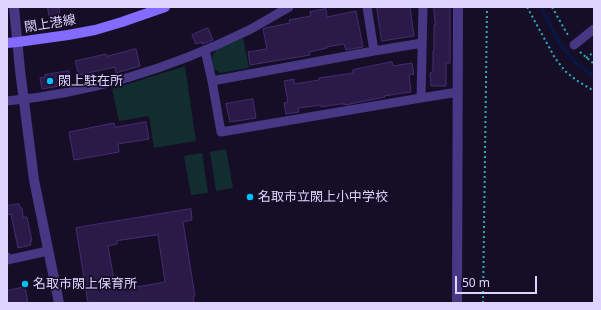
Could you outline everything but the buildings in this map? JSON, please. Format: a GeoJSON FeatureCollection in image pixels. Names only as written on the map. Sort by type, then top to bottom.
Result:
{"type":"FeatureCollection","features":[{"type":"Feature","properties":{"kind":"main road","name":"閖上港線"},"geometry":{"type":"LineString","coordinates":[[7,43],[96,30],[166,7]]}},
{"type":"Feature","properties":{"kind":"street"},"geometry":{"type":"LineString","coordinates":[[14,7],[23,99],[34,180],[59,303]]}},
{"type":"Feature","properties":{"kind":"street"},"geometry":{"type":"LineString","coordinates":[[7,101],[83,89],[147,72],[205,50],[250,29],[289,7]]}},
{"type":"Feature","properties":{"kind":"street"},"geometry":{"type":"LineString","coordinates":[[367,7],[374,51]]}},
{"type":"Feature","properties":{"kind":"street"},"geometry":{"type":"LineString","coordinates":[[421,98],[423,7]]}},
{"type":"Feature","properties":{"kind":"street"},"geometry":{"type":"LineString","coordinates":[[457,303],[458,7]]}},
{"type":"Feature","properties":{"kind":"street"},"geometry":{"type":"LineString","coordinates":[[574,46],[594,29]]}},
{"type":"Feature","properties":{"kind":"street"},"geometry":{"type":"LineString","coordinates":[[212,81],[422,43]]}},
{"type":"Feature","properties":{"kind":"street"},"geometry":{"type":"LineString","coordinates":[[205,50],[212,81],[220,132],[458,92]]}},
{"type":"Feature","properties":{"kind":"street"},"geometry":{"type":"LineString","coordinates":[[7,259],[48,251]]}},
{"type":"Feature","properties":{"kind":"path"},"geometry":{"type":"LineString","coordinates":[[482,303],[487,7]]}},
{"type":"Feature","properties":{"kind":"path"},"geometry":{"type":"LineString","coordinates":[[527,7],[555,58],[576,80],[594,92]]}},
{"type":"Feature","properties":{"kind":"path"},"geometry":{"type":"LineString","coordinates":[[586,58],[594,52]]}},
{"type":"Feature","properties":{"kind":"green space"},"geometry":{"type":"Polygon","coordinates":[[[243,38],[249,68],[220,73],[213,68],[212,57],[216,50],[243,38]]]}},
{"type":"Feature","properties":{"kind":"green space"},"geometry":{"type":"Polygon","coordinates":[[[185,66],[196,141],[154,148],[149,116],[119,121],[112,89],[185,66]]]}},
{"type":"Feature","properties":{"kind":"green space"},"geometry":{"type":"Polygon","coordinates":[[[226,149],[233,188],[216,191],[210,152],[226,149]]]}},
{"type":"Feature","properties":{"kind":"green space"},"geometry":{"type":"Polygon","coordinates":[[[202,153],[208,193],[191,195],[184,156],[202,153]]]}},
{"type":"Feature","properties":{"kind":"waterway"},"geometry":{"type":"LineString","coordinates":[[541,7],[560,44],[575,62],[594,77]]}},
{"type":"Feature","properties":{"kind":"place","name":"閖上駐在所"},"geometry":{"type":"Point","coordinates":[50,81]}},
{"type":"Feature","properties":{"kind":"place","name":"名取市立閖上小中学校"},"geometry":{"type":"Point","coordinates":[250,197]}},
{"type":"Feature","properties":{"kind":"place","name":"名取市閖上保育所"},"geometry":{"type":"Point","coordinates":[25,284]}}]}
